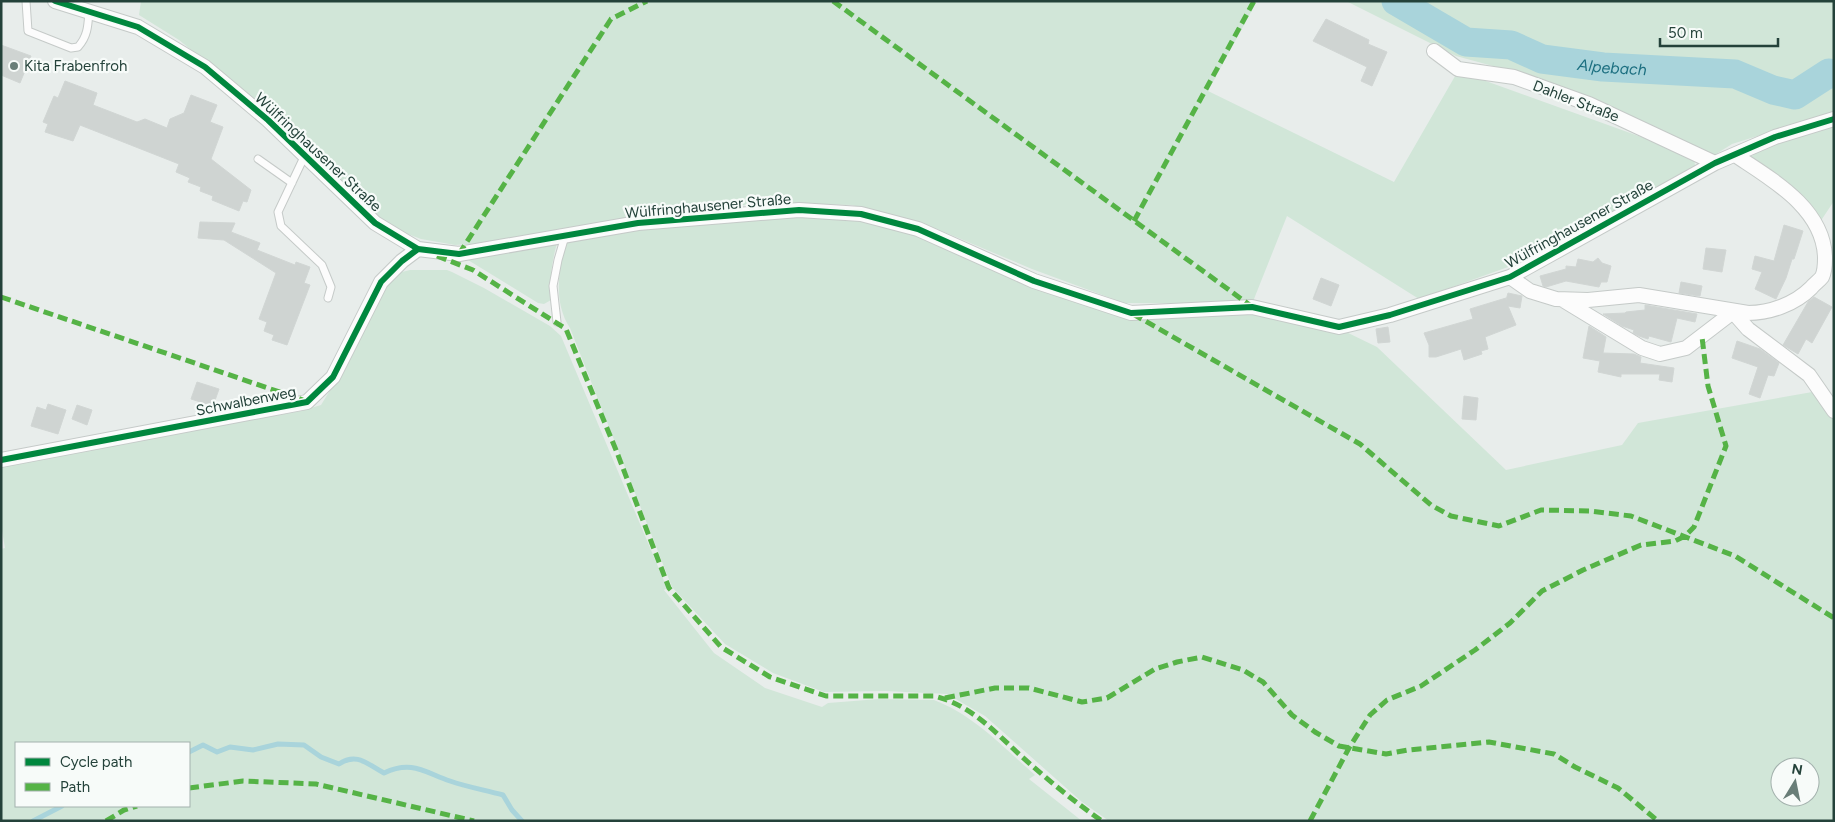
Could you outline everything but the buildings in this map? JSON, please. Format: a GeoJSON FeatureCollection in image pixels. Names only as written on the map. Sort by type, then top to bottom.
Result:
{"type":"FeatureCollection","features":[{"type":"Feature","properties":{"kind":"street","name":"Wülfringhausener Straße"},"geometry":{"type":"LineString","coordinates":[[55,1],[138,27],[204,67],[268,120],[375,223],[418,249],[459,254],[638,223],[799,210],[861,214],[918,229],[1034,281],[1131,313],[1252,307],[1338,327],[1390,316],[1510,277],[1715,163],[1776,137],[1834,119]]}},
{"type":"Feature","properties":{"kind":"street","name":"Dahler Straße"},"geometry":{"type":"LineString","coordinates":[[1434,51],[1458,69],[1514,77],[1589,104],[1715,163]]}},
{"type":"Feature","properties":{"kind":"street"},"geometry":{"type":"LineString","coordinates":[[1510,277],[1530,291],[1562,300],[1588,300],[1639,295],[1733,312],[1763,313],[1786,304],[1807,291],[1822,276],[1825,269],[1825,253],[1822,240],[1808,213],[1792,196],[1735,155]]}},
{"type":"Feature","properties":{"kind":"street","name":"Schwalbenweg"},"geometry":{"type":"LineString","coordinates":[[1,460],[307,402],[333,377],[380,282],[418,249]]}},
{"type":"Feature","properties":{"kind":"street"},"geometry":{"type":"LineString","coordinates":[[1562,300],[1642,348],[1660,354],[1686,348],[1733,312]]}},
{"type":"Feature","properties":{"kind":"street"},"geometry":{"type":"LineString","coordinates":[[1733,312],[1748,328],[1809,375],[1834,411]]}},
{"type":"Feature","properties":{"kind":"lane"},"geometry":{"type":"LineString","coordinates":[[26,1],[28,30],[71,48],[78,47],[84,41],[87,33],[89,11]]}},
{"type":"Feature","properties":{"kind":"lane"},"geometry":{"type":"LineString","coordinates":[[304,155],[278,212],[281,226],[322,265],[331,287],[328,298]]}},
{"type":"Feature","properties":{"kind":"lane"},"geometry":{"type":"LineString","coordinates":[[258,160],[292,183]]}},
{"type":"Feature","properties":{"kind":"lane"},"geometry":{"type":"LineString","coordinates":[[557,322],[554,286],[558,260],[565,236]]}},
{"type":"Feature","properties":{"kind":"green space"},"geometry":{"type":"Polygon","coordinates":[[[141,1],[1257,1],[1208,91],[1394,182],[1458,71],[1694,156],[1695,166],[1545,249],[1508,267],[1419,299],[1287,216],[1252,304],[1124,303],[1032,269],[937,229],[852,205],[764,203],[644,216],[486,243],[455,245],[421,239],[392,228],[271,115],[179,40],[139,15],[141,1]]]}},
{"type":"Feature","properties":{"kind":"green space"},"geometry":{"type":"Polygon","coordinates":[[[1346,1],[1834,1],[1834,112],[1732,144],[1713,156],[1530,76],[1456,56],[1346,1]]]}},
{"type":"Feature","properties":{"kind":"green space"},"geometry":{"type":"Polygon","coordinates":[[[1834,126],[1834,201],[1820,222],[1750,158],[1766,146],[1834,126]]]}},
{"type":"Feature","properties":{"kind":"green space"},"geometry":{"type":"Polygon","coordinates":[[[802,214],[862,219],[916,233],[1129,316],[1251,309],[1340,329],[1377,347],[1506,470],[1622,445],[1638,423],[1818,391],[1834,413],[1834,821],[1109,821],[1082,802],[985,716],[947,694],[885,691],[824,692],[773,673],[725,644],[672,587],[561,307],[559,285],[561,263],[567,241],[639,228],[802,214]]]}},
{"type":"Feature","properties":{"kind":"green space"},"geometry":{"type":"Polygon","coordinates":[[[557,243],[551,271],[551,300],[544,304],[538,303],[468,260],[474,257],[557,243]]]}},
{"type":"Feature","properties":{"kind":"green space"},"geometry":{"type":"Polygon","coordinates":[[[410,270],[447,270],[484,288],[550,326],[561,336],[667,588],[664,590],[714,653],[765,688],[822,707],[828,703],[879,699],[934,700],[949,706],[975,723],[1000,743],[1035,775],[1029,779],[1082,821],[1,821],[1,549],[5,548],[1,525],[1,464],[301,411],[321,405],[337,379],[385,285],[402,272],[410,270]]]}},
{"type":"Feature","properties":{"kind":"waterway","name":"Alpebach"},"geometry":{"type":"LineString","coordinates":[[1396,1],[1466,42],[1511,45],[1542,59],[1603,67],[1735,74],[1773,90],[1795,95],[1829,73],[1834,74]]}},
{"type":"Feature","properties":{"kind":"waterway"},"geometry":{"type":"LineString","coordinates":[[190,752],[203,745],[217,752],[230,747],[253,750],[278,744],[304,745],[321,757],[339,764],[351,759],[357,759],[384,773],[394,769],[410,767],[456,783],[503,795],[512,810],[522,821]]}},
{"type":"Feature","properties":{"kind":"waterway"},"geometry":{"type":"LineString","coordinates":[[33,821],[60,807]]}},
{"type":"Feature","properties":{"kind":"marked path"},"geometry":{"type":"LineString","coordinates":[[459,254],[611,19],[647,1]]}},
{"type":"Feature","properties":{"kind":"marked path"},"geometry":{"type":"LineString","coordinates":[[833,1],[1251,306]]}},
{"type":"Feature","properties":{"kind":"marked path"},"geometry":{"type":"LineString","coordinates":[[1134,221],[1254,1]]}},
{"type":"Feature","properties":{"kind":"marked path"},"geometry":{"type":"LineString","coordinates":[[437,256],[473,270],[566,329],[616,450],[669,588],[721,647],[770,677],[826,696],[934,696],[947,700],[982,720],[1050,781],[1102,821]]}},
{"type":"Feature","properties":{"kind":"marked path"},"geometry":{"type":"LineString","coordinates":[[1,297],[303,400]]}},
{"type":"Feature","properties":{"kind":"marked path"},"geometry":{"type":"LineString","coordinates":[[1133,314],[1360,444],[1431,505],[1451,516],[1499,526],[1541,510],[1590,511],[1631,516],[1735,556],[1834,618]]}},
{"type":"Feature","properties":{"kind":"marked path"},"geometry":{"type":"LineString","coordinates":[[1310,821],[1349,748],[1370,715],[1387,700],[1421,686],[1475,650],[1510,623],[1542,591],[1583,570],[1641,545],[1675,541],[1685,536],[1694,527],[1726,446],[1708,386],[1702,337]]}},
{"type":"Feature","properties":{"kind":"marked path"},"geometry":{"type":"LineString","coordinates":[[945,698],[995,688],[1029,688],[1082,702],[1107,698],[1155,669],[1202,657],[1243,670],[1263,682],[1292,715],[1315,732],[1339,746],[1386,754],[1489,742],[1554,754],[1575,767],[1618,788],[1658,821]]}},
{"type":"Feature","properties":{"kind":"marked path"},"geometry":{"type":"LineString","coordinates":[[190,788],[243,781],[316,784],[474,821]]}},
{"type":"Feature","properties":{"kind":"marked path"},"geometry":{"type":"LineString","coordinates":[[106,821],[124,810],[134,807]]}},
{"type":"Feature","properties":{"kind":"cycle path"},"geometry":{"type":"LineString","coordinates":[[55,1],[138,27],[205,67],[268,120],[375,223],[418,249],[459,254],[638,223],[799,210],[861,214],[918,229],[1034,281],[1131,313],[1252,307],[1339,327],[1390,315],[1510,277],[1715,163],[1775,137],[1834,119]]}},
{"type":"Feature","properties":{"kind":"cycle path"},"geometry":{"type":"LineString","coordinates":[[1,460],[307,402],[333,377],[381,282],[402,261],[418,249]]}},
{"type":"Feature","properties":{"kind":"place","name":"Kita Frabenfroh"},"geometry":{"type":"Point","coordinates":[14,66]}}]}
